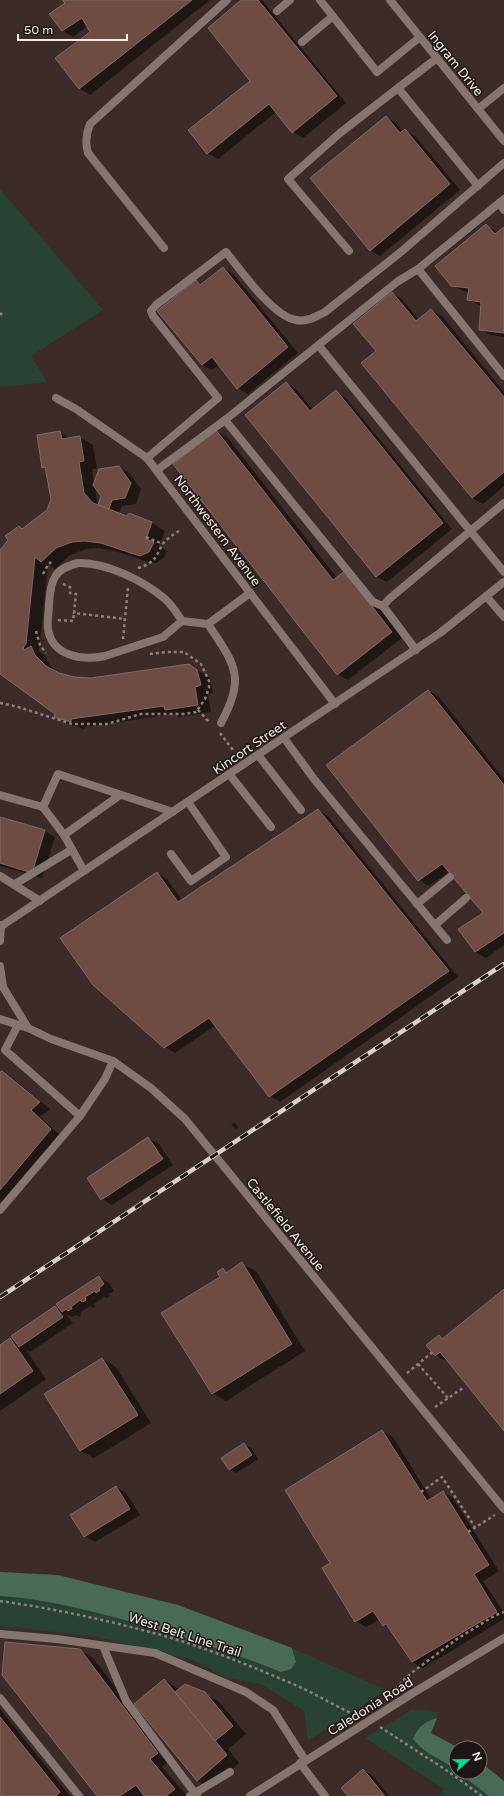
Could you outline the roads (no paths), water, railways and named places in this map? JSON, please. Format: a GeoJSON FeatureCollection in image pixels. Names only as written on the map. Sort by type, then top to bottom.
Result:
{"type":"FeatureCollection","features":[{"type":"Feature","properties":{"kind":"street"},"geometry":{"type":"LineString","coordinates":[[164,248],[88,153],[86,146],[87,131],[90,124],[228,0]]}},
{"type":"Feature","properties":{"kind":"street"},"geometry":{"type":"LineString","coordinates":[[277,11],[290,0]]}},
{"type":"Feature","properties":{"kind":"street"},"geometry":{"type":"LineString","coordinates":[[320,0],[377,72],[420,37]]}},
{"type":"Feature","properties":{"kind":"street","name":"Ingram Drive"},"geometry":{"type":"LineString","coordinates":[[394,2],[420,37],[504,141]]}},
{"type":"Feature","properties":{"kind":"street"},"geometry":{"type":"LineString","coordinates":[[302,42],[333,16]]}},
{"type":"Feature","properties":{"kind":"street"},"geometry":{"type":"LineString","coordinates":[[349,251],[288,179],[340,133],[437,58]]}},
{"type":"Feature","properties":{"kind":"street"},"geometry":{"type":"LineString","coordinates":[[398,88],[478,186]]}},
{"type":"Feature","properties":{"kind":"street"},"geometry":{"type":"LineString","coordinates":[[478,109],[504,88]]}},
{"type":"Feature","properties":{"kind":"street"},"geometry":{"type":"LineString","coordinates":[[147,458],[218,398],[153,316],[151,311],[156,305],[226,252],[262,297],[287,318],[296,321],[312,320],[402,251],[504,163]]}},
{"type":"Feature","properties":{"kind":"street"},"geometry":{"type":"LineString","coordinates":[[157,470],[225,420],[397,282],[418,269],[502,204]]}},
{"type":"Feature","properties":{"kind":"street"},"geometry":{"type":"LineString","coordinates":[[418,269],[504,376]]}},
{"type":"Feature","properties":{"kind":"street"},"geometry":{"type":"LineString","coordinates":[[319,346],[504,572]]}},
{"type":"Feature","properties":{"kind":"street","name":"Northwestern Avenue"},"geometry":{"type":"LineString","coordinates":[[56,398],[76,409],[147,458],[335,704]]}},
{"type":"Feature","properties":{"kind":"street"},"geometry":{"type":"LineString","coordinates":[[225,420],[373,602],[383,606],[416,650]]}},
{"type":"Feature","properties":{"kind":"street"},"geometry":{"type":"LineString","coordinates":[[383,606],[389,599],[504,503]]}},
{"type":"Feature","properties":{"kind":"street"},"geometry":{"type":"LineString","coordinates":[[182,621],[163,637],[105,656],[88,657],[69,655],[56,646],[51,638],[47,623],[55,577],[61,570],[78,563],[96,565],[129,576],[166,600],[182,621],[208,624],[250,593]]}},
{"type":"Feature","properties":{"kind":"street","name":"Kincort Street"},"geometry":{"type":"LineString","coordinates":[[0,940],[1,926],[416,650],[440,633],[504,582]]}},
{"type":"Feature","properties":{"kind":"street"},"geometry":{"type":"LineString","coordinates":[[486,596],[504,617]]}},
{"type":"Feature","properties":{"kind":"street"},"geometry":{"type":"LineString","coordinates":[[208,624],[230,657],[234,672],[233,697],[221,723]]}},
{"type":"Feature","properties":{"kind":"street"},"geometry":{"type":"LineString","coordinates":[[284,738],[314,779],[447,940]]}},
{"type":"Feature","properties":{"kind":"street"},"geometry":{"type":"LineString","coordinates":[[258,756],[301,810]]}},
{"type":"Feature","properties":{"kind":"street"},"geometry":{"type":"LineString","coordinates":[[43,807],[58,774],[173,812]]}},
{"type":"Feature","properties":{"kind":"street"},"geometry":{"type":"LineString","coordinates":[[230,775],[271,827]]}},
{"type":"Feature","properties":{"kind":"street"},"geometry":{"type":"LineString","coordinates":[[0,795],[43,807],[64,835],[84,872]]}},
{"type":"Feature","properties":{"kind":"street"},"geometry":{"type":"LineString","coordinates":[[64,835],[120,795]]}},
{"type":"Feature","properties":{"kind":"street"},"geometry":{"type":"LineString","coordinates":[[171,854],[191,881],[226,857],[188,802]]}},
{"type":"Feature","properties":{"kind":"street"},"geometry":{"type":"LineString","coordinates":[[15,884],[71,850]]}},
{"type":"Feature","properties":{"kind":"street"},"geometry":{"type":"LineString","coordinates":[[0,876],[40,901]]}},
{"type":"Feature","properties":{"kind":"street"},"geometry":{"type":"LineString","coordinates":[[418,904],[450,877]]}},
{"type":"Feature","properties":{"kind":"street"},"geometry":{"type":"LineString","coordinates":[[435,925],[466,898]]}},
{"type":"Feature","properties":{"kind":"street"},"geometry":{"type":"LineString","coordinates":[[0,966],[3,987],[28,1028]]}},
{"type":"Feature","properties":{"kind":"street","name":"Castlefield Avenue"},"geometry":{"type":"LineString","coordinates":[[0,1019],[28,1028],[51,1039],[114,1061],[151,1088],[185,1119],[501,1511]]}},
{"type":"Feature","properties":{"kind":"street"},"geometry":{"type":"LineString","coordinates":[[18,1025],[5,1050],[80,1116]]}},
{"type":"Feature","properties":{"kind":"street"},"geometry":{"type":"LineString","coordinates":[[0,1210],[80,1116],[105,1079],[114,1061]]}},
{"type":"Feature","properties":{"kind":"street"},"geometry":{"type":"LineString","coordinates":[[0,1634],[57,1639],[155,1653],[246,1692],[273,1710],[325,1796]]}},
{"type":"Feature","properties":{"kind":"street","name":"Caledonia Road"},"geometry":{"type":"LineString","coordinates":[[250,1796],[412,1693],[504,1638]]}},
{"type":"Feature","properties":{"kind":"street"},"geometry":{"type":"LineString","coordinates":[[103,1646],[126,1701],[194,1795],[230,1772]]}},
{"type":"Feature","properties":{"kind":"street"},"geometry":{"type":"LineString","coordinates":[[0,1698],[79,1796]]}},
{"type":"Feature","properties":{"kind":"railway"},"geometry":{"type":"LineString","coordinates":[[0,1297],[504,964]]}}]}
